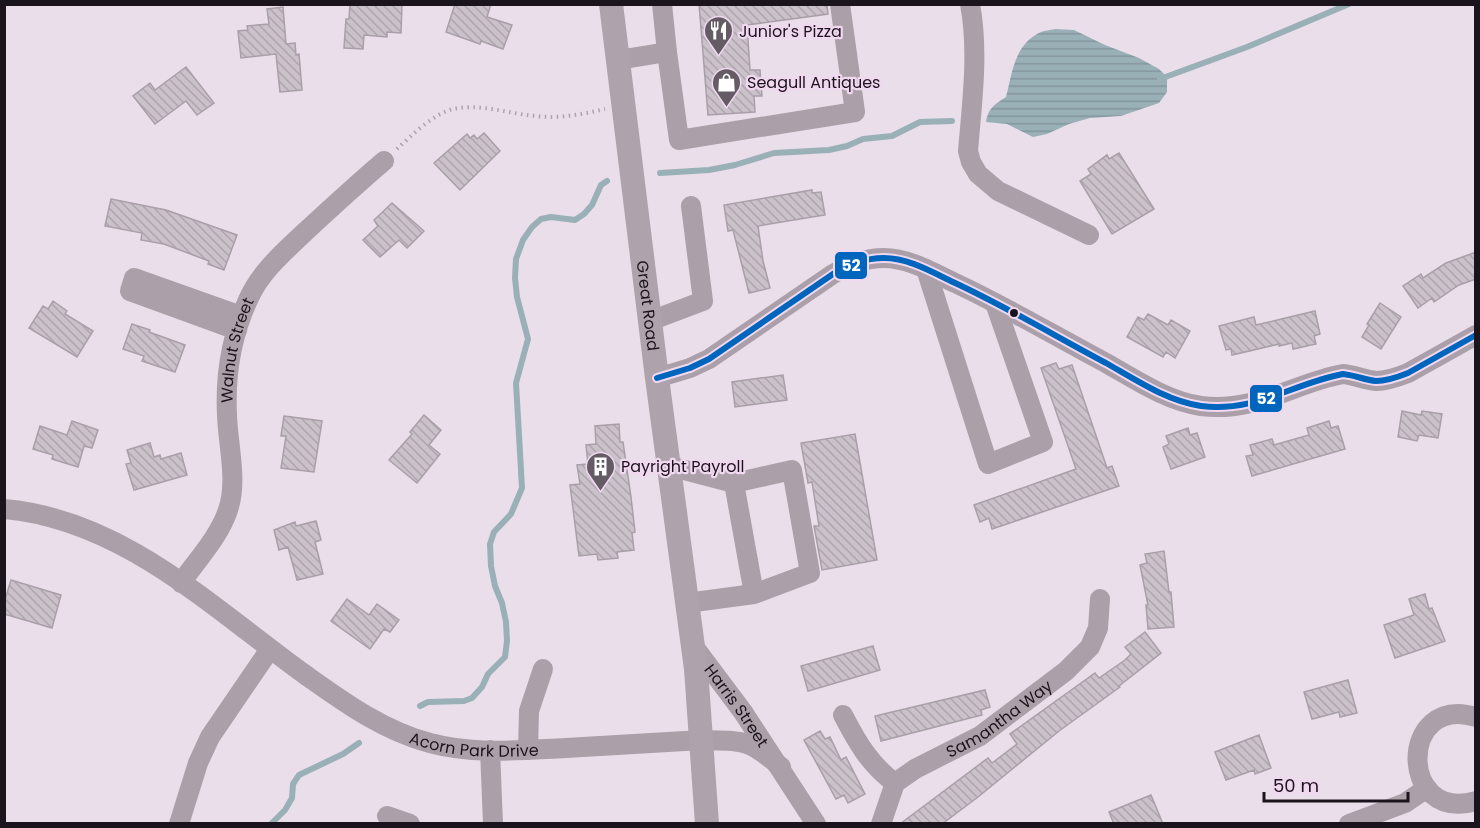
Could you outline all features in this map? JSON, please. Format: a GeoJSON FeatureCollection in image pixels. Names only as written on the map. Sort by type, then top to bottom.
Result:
{"type":"FeatureCollection","features":[{"type":"Feature","properties":{"kind":"main road","name":"Great Road"},"geometry":{"type":"LineString","coordinates":[[611,4],[692,644],[702,740],[707,824]]}},
{"type":"Feature","properties":{"kind":"street"},"geometry":{"type":"LineString","coordinates":[[662,4],[680,140],[855,112],[840,4]]}},
{"type":"Feature","properties":{"kind":"street"},"geometry":{"type":"LineString","coordinates":[[970,4],[974,61],[968,151],[971,162],[986,182],[998,191],[1089,235]]}},
{"type":"Feature","properties":{"kind":"street"},"geometry":{"type":"LineString","coordinates":[[618,60],[667,52]]}},
{"type":"Feature","properties":{"kind":"street","name":"Walnut Street"},"geometry":{"type":"LineString","coordinates":[[181,583],[222,524],[229,509],[232,476],[227,415],[227,370],[248,298],[269,267],[344,195],[384,161]]}},
{"type":"Feature","properties":{"kind":"street"},"geometry":{"type":"LineString","coordinates":[[650,321],[703,301],[691,206]]}},
{"type":"Feature","properties":{"kind":"street"},"geometry":{"type":"LineString","coordinates":[[657,378],[690,368],[709,359],[850,265],[868,259],[887,258],[926,269],[995,303],[1158,391],[1200,406],[1220,407],[1262,401],[1343,374],[1374,381],[1396,378],[1476,334]]}},
{"type":"Feature","properties":{"kind":"street"},"geometry":{"type":"LineString","coordinates":[[926,269],[988,464],[1043,442],[995,303]]}},
{"type":"Feature","properties":{"kind":"street"},"geometry":{"type":"LineString","coordinates":[[669,466],[734,483],[792,470],[810,573],[754,594],[687,603]]}},
{"type":"Feature","properties":{"kind":"street"},"geometry":{"type":"LineString","coordinates":[[734,483],[754,594]]}},
{"type":"Feature","properties":{"kind":"street","name":"Acorn Park Drive"},"geometry":{"type":"LineString","coordinates":[[4,510],[57,518],[96,532],[137,554],[181,583],[334,696],[382,724],[430,744],[490,750],[528,750],[702,740]]}},
{"type":"Feature","properties":{"kind":"street","name":"Samantha Way"},"geometry":{"type":"LineString","coordinates":[[895,783],[915,768],[980,736],[1066,671],[1090,647],[1098,628],[1100,599]]}},
{"type":"Feature","properties":{"kind":"street","name":"Harris Street"},"geometry":{"type":"LineString","coordinates":[[692,644],[744,712],[816,824]]}},
{"type":"Feature","properties":{"kind":"street"},"geometry":{"type":"LineString","coordinates":[[179,824],[198,763],[210,737],[270,649]]}},
{"type":"Feature","properties":{"kind":"street"},"geometry":{"type":"LineString","coordinates":[[528,750],[529,711],[543,669]]}},
{"type":"Feature","properties":{"kind":"street"},"geometry":{"type":"LineString","coordinates":[[1476,717],[1461,714],[1443,717],[1435,722],[1422,735],[1418,744],[1416,762],[1421,780],[1434,795],[1453,803],[1463,804],[1476,801]]}},
{"type":"Feature","properties":{"kind":"street"},"geometry":{"type":"LineString","coordinates":[[843,715],[870,762],[895,783],[881,824]]}},
{"type":"Feature","properties":{"kind":"street","name":"Harris Street"},"geometry":{"type":"LineString","coordinates":[[702,740],[747,742],[759,748],[781,767]]}},
{"type":"Feature","properties":{"kind":"street"},"geometry":{"type":"LineString","coordinates":[[490,750],[493,824]]}},
{"type":"Feature","properties":{"kind":"street"},"geometry":{"type":"LineString","coordinates":[[1349,824],[1405,803],[1427,788]]}},
{"type":"Feature","properties":{"kind":"street"},"geometry":{"type":"LineString","coordinates":[[387,816],[410,824]]}},
{"type":"Feature","properties":{"kind":"path"},"geometry":{"type":"LineString","coordinates":[[384,161],[425,124],[452,110],[482,108],[538,117],[577,115],[624,105]]}},
{"type":"Feature","properties":{"kind":"water"},"geometry":{"type":"Polygon","coordinates":[[[1055,29],[1074,30],[1159,69],[1167,77],[1167,92],[1159,103],[1121,116],[1090,118],[1033,137],[1007,124],[986,122],[988,113],[1006,97],[1012,70],[1023,46],[1037,34],[1055,29]]]}},
{"type":"Feature","properties":{"kind":"building"},"geometry":{"type":"Polygon","coordinates":[[[350,4],[402,4],[401,33],[387,32],[387,37],[364,35],[363,49],[344,48],[346,19],[349,19],[350,4]]]}},
{"type":"Feature","properties":{"kind":"building"},"geometry":{"type":"Polygon","coordinates":[[[455,4],[491,4],[487,17],[512,25],[503,49],[446,32],[455,4]]]}},
{"type":"Feature","properties":{"kind":"building"},"geometry":{"type":"Polygon","coordinates":[[[699,4],[827,4],[828,14],[747,25],[750,70],[760,70],[762,96],[754,96],[755,112],[708,115],[699,4]]]}},
{"type":"Feature","properties":{"kind":"building"},"geometry":{"type":"Polygon","coordinates":[[[283,7],[286,44],[295,43],[296,55],[299,54],[302,90],[280,92],[276,54],[241,58],[238,31],[248,30],[247,26],[269,24],[267,9],[283,7]]]}},
{"type":"Feature","properties":{"kind":"building"},"geometry":{"type":"Polygon","coordinates":[[[186,67],[214,103],[197,115],[186,101],[155,124],[133,96],[150,83],[155,90],[186,67]]]}},
{"type":"Feature","properties":{"kind":"building"},"geometry":{"type":"Polygon","coordinates":[[[484,133],[500,151],[460,190],[434,163],[467,134],[470,138],[474,135],[477,139],[484,133]]]}},
{"type":"Feature","properties":{"kind":"building"},"geometry":{"type":"Polygon","coordinates":[[[1119,153],[1154,209],[1112,234],[1080,181],[1091,174],[1088,169],[1107,155],[1109,159],[1119,153]]]}},
{"type":"Feature","properties":{"kind":"building"},"geometry":{"type":"Polygon","coordinates":[[[812,190],[812,193],[821,192],[825,215],[758,226],[770,288],[749,293],[733,230],[728,231],[724,205],[812,190]]]}},
{"type":"Feature","properties":{"kind":"building"},"geometry":{"type":"Polygon","coordinates":[[[111,199],[166,210],[237,235],[224,270],[208,264],[209,261],[164,244],[141,240],[142,233],[105,226],[111,199]]]}},
{"type":"Feature","properties":{"kind":"building"},"geometry":{"type":"Polygon","coordinates":[[[392,203],[424,231],[407,248],[399,240],[380,257],[363,240],[378,226],[374,220],[392,203]]]}},
{"type":"Feature","properties":{"kind":"building"},"geometry":{"type":"Polygon","coordinates":[[[1476,252],[1476,279],[1459,285],[1434,302],[1432,298],[1418,308],[1403,286],[1421,274],[1423,278],[1446,263],[1476,252]]]}},
{"type":"Feature","properties":{"kind":"building"},"geometry":{"type":"Polygon","coordinates":[[[53,301],[67,311],[65,314],[93,331],[77,357],[29,328],[43,306],[48,309],[53,301]]]}},
{"type":"Feature","properties":{"kind":"building"},"geometry":{"type":"Polygon","coordinates":[[[1380,303],[1401,317],[1381,349],[1362,337],[1380,303]]]}},
{"type":"Feature","properties":{"kind":"building"},"geometry":{"type":"Polygon","coordinates":[[[1315,311],[1320,334],[1314,336],[1316,344],[1293,349],[1292,343],[1279,346],[1279,344],[1232,355],[1231,349],[1226,350],[1219,326],[1254,317],[1256,325],[1315,311]]]}},
{"type":"Feature","properties":{"kind":"building"},"geometry":{"type":"Polygon","coordinates":[[[1148,314],[1168,325],[1171,320],[1190,331],[1175,358],[1166,352],[1163,357],[1127,337],[1138,317],[1144,320],[1148,314]]]}},
{"type":"Feature","properties":{"kind":"building"},"geometry":{"type":"Polygon","coordinates":[[[132,324],[185,345],[175,372],[142,361],[144,356],[123,349],[132,324]]]}},
{"type":"Feature","properties":{"kind":"building"},"geometry":{"type":"Polygon","coordinates":[[[1056,363],[1059,369],[1072,365],[1107,468],[1112,466],[1119,486],[992,529],[989,518],[980,522],[974,505],[1076,469],[1041,368],[1056,363]]]}},
{"type":"Feature","properties":{"kind":"building"},"geometry":{"type":"Polygon","coordinates":[[[783,375],[787,400],[735,407],[732,382],[783,375]]]}},
{"type":"Feature","properties":{"kind":"building"},"geometry":{"type":"Polygon","coordinates":[[[1402,411],[1421,415],[1422,411],[1442,414],[1438,438],[1419,435],[1417,441],[1398,437],[1402,411]]]}},
{"type":"Feature","properties":{"kind":"building"},"geometry":{"type":"Polygon","coordinates":[[[424,415],[441,430],[429,445],[440,454],[417,483],[389,460],[412,434],[410,432],[424,415]]]}},
{"type":"Feature","properties":{"kind":"building"},"geometry":{"type":"Polygon","coordinates":[[[284,416],[322,421],[314,472],[281,468],[286,436],[281,436],[284,416]]]}},
{"type":"Feature","properties":{"kind":"building"},"geometry":{"type":"Polygon","coordinates":[[[72,421],[98,430],[92,448],[84,446],[78,467],[52,459],[53,455],[33,449],[40,426],[67,435],[72,421]]]}},
{"type":"Feature","properties":{"kind":"building"},"geometry":{"type":"Polygon","coordinates":[[[1329,421],[1331,428],[1338,426],[1345,449],[1252,476],[1246,456],[1253,455],[1250,445],[1272,439],[1274,445],[1309,435],[1307,428],[1329,421]]]}},
{"type":"Feature","properties":{"kind":"building","name":"Payright Payroll"},"geometry":{"type":"Polygon","coordinates":[[[619,424],[620,442],[623,442],[631,497],[635,532],[632,533],[634,550],[617,552],[618,558],[598,560],[597,554],[579,556],[570,485],[580,484],[577,465],[588,464],[586,445],[596,444],[595,426],[619,424]]]}},
{"type":"Feature","properties":{"kind":"building"},"geometry":{"type":"Polygon","coordinates":[[[1188,428],[1190,435],[1197,433],[1205,457],[1171,469],[1163,447],[1169,444],[1166,436],[1188,428]]]}},
{"type":"Feature","properties":{"kind":"building"},"geometry":{"type":"Polygon","coordinates":[[[855,434],[877,560],[822,570],[814,526],[819,526],[812,482],[808,483],[801,443],[855,434]]]}},
{"type":"Feature","properties":{"kind":"building"},"geometry":{"type":"Polygon","coordinates":[[[150,443],[154,457],[160,455],[161,459],[181,453],[187,475],[134,490],[126,464],[131,463],[127,450],[150,443]]]}},
{"type":"Feature","properties":{"kind":"building"},"geometry":{"type":"Polygon","coordinates":[[[316,521],[321,540],[315,542],[323,574],[297,580],[288,547],[279,550],[274,530],[295,522],[296,526],[316,521]]]}},
{"type":"Feature","properties":{"kind":"building"},"geometry":{"type":"Polygon","coordinates":[[[1164,551],[1174,627],[1148,629],[1146,605],[1148,605],[1140,565],[1147,563],[1145,554],[1164,551]]]}},
{"type":"Feature","properties":{"kind":"building"},"geometry":{"type":"Polygon","coordinates":[[[11,580],[61,595],[52,628],[4,614],[4,603],[11,580]]]}},
{"type":"Feature","properties":{"kind":"building"},"geometry":{"type":"Polygon","coordinates":[[[1425,594],[1429,609],[1432,608],[1445,641],[1395,658],[1384,625],[1414,615],[1409,599],[1425,594]]]}},
{"type":"Feature","properties":{"kind":"building"},"geometry":{"type":"Polygon","coordinates":[[[347,599],[369,615],[377,604],[399,620],[390,632],[384,629],[370,649],[331,621],[347,599]]]}},
{"type":"Feature","properties":{"kind":"building"},"geometry":{"type":"Polygon","coordinates":[[[1145,632],[1161,653],[1120,687],[1059,731],[942,824],[900,824],[988,758],[992,763],[1017,744],[1010,734],[1095,673],[1099,678],[1125,660],[1131,654],[1125,647],[1145,632]]]}},
{"type":"Feature","properties":{"kind":"building"},"geometry":{"type":"Polygon","coordinates":[[[873,646],[880,670],[808,691],[801,666],[873,646]]]}},
{"type":"Feature","properties":{"kind":"building"},"geometry":{"type":"Polygon","coordinates":[[[1348,680],[1357,713],[1340,717],[1339,712],[1312,719],[1304,692],[1348,680]]]}},
{"type":"Feature","properties":{"kind":"building"},"geometry":{"type":"Polygon","coordinates":[[[985,690],[990,707],[981,710],[982,715],[881,741],[875,716],[985,690]]]}},
{"type":"Feature","properties":{"kind":"building"},"geometry":{"type":"Polygon","coordinates":[[[820,731],[825,739],[830,737],[841,760],[846,757],[865,794],[848,803],[844,795],[836,799],[804,740],[820,731]]]}},
{"type":"Feature","properties":{"kind":"building"},"geometry":{"type":"Polygon","coordinates":[[[1259,735],[1271,768],[1255,774],[1254,770],[1226,780],[1215,752],[1259,735]]]}},
{"type":"Feature","properties":{"kind":"building"},"geometry":{"type":"Polygon","coordinates":[[[1151,795],[1163,824],[1114,824],[1109,812],[1151,795]]]}},
{"type":"Feature","properties":{"kind":"waterway"},"geometry":{"type":"LineString","coordinates":[[1160,79],[1247,47],[1349,4]]}},
{"type":"Feature","properties":{"kind":"waterway"},"geometry":{"type":"LineString","coordinates":[[660,173],[709,170],[774,153],[829,150],[863,139],[892,136],[920,122],[952,121]]}},
{"type":"Feature","properties":{"kind":"waterway"},"geometry":{"type":"LineString","coordinates":[[420,706],[428,702],[464,701],[472,698],[482,687],[488,674],[505,657],[506,622],[495,586],[490,544],[494,532],[511,514],[522,488],[516,383],[528,339],[517,297],[516,259],[523,240],[541,219],[551,217],[575,220],[592,205],[601,185],[607,181]]}},
{"type":"Feature","properties":{"kind":"waterway"},"geometry":{"type":"LineString","coordinates":[[271,824],[285,810],[292,798],[293,784],[299,775],[343,754],[359,743]]}},
{"type":"Feature","properties":{"kind":"transit line","name":"52"},"geometry":{"type":"LineString","coordinates":[[657,378],[690,368],[709,359],[833,274],[857,263],[877,258],[902,260],[928,270],[1011,311],[1152,389],[1176,400],[1201,406],[1221,407],[1257,401],[1343,374],[1376,381],[1392,378],[1408,373],[1476,335]]}},
{"type":"Feature","properties":{"kind":"place","name":"Junior's Pizza"},"geometry":{"type":"Point","coordinates":[718,56]}},
{"type":"Feature","properties":{"kind":"place","name":"Seagull Antiques"},"geometry":{"type":"Point","coordinates":[726,108]}},
{"type":"Feature","properties":{"kind":"place","name":"Payright Payroll"},"geometry":{"type":"Point","coordinates":[600,492]}}]}
